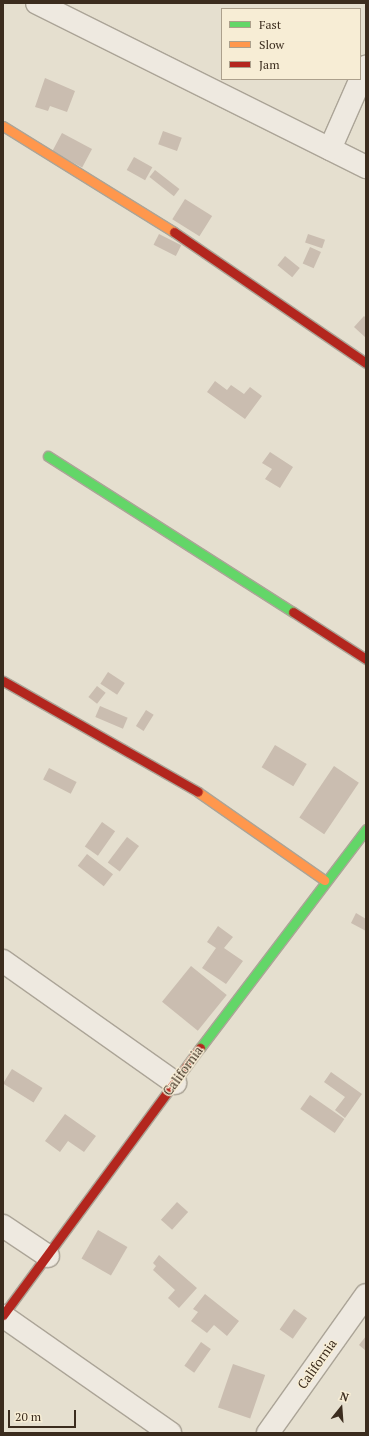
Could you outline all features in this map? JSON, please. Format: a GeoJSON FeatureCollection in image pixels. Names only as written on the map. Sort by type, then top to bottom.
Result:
{"type":"FeatureCollection","features":[{"type":"Feature","properties":{"kind":"street"},"geometry":{"type":"LineString","coordinates":[[38,3],[366,167]]}},
{"type":"Feature","properties":{"kind":"street"},"geometry":{"type":"LineString","coordinates":[[361,79],[366,68]]}},
{"type":"Feature","properties":{"kind":"street"},"geometry":{"type":"LineString","coordinates":[[330,149],[361,80]]}},
{"type":"Feature","properties":{"kind":"street"},"geometry":{"type":"LineString","coordinates":[[3,126],[201,249],[366,363]]}},
{"type":"Feature","properties":{"kind":"street"},"geometry":{"type":"LineString","coordinates":[[48,456],[366,659]]}},
{"type":"Feature","properties":{"kind":"street"},"geometry":{"type":"LineString","coordinates":[[3,681],[179,778],[324,880]]}},
{"type":"Feature","properties":{"kind":"street","name":"California"},"geometry":{"type":"LineString","coordinates":[[3,1315],[324,880],[366,829]]}},
{"type":"Feature","properties":{"kind":"street"},"geometry":{"type":"LineString","coordinates":[[3,961],[175,1083]]}},
{"type":"Feature","properties":{"kind":"street"},"geometry":{"type":"LineString","coordinates":[[3,1226],[48,1256]]}},
{"type":"Feature","properties":{"kind":"street","name":"California"},"geometry":{"type":"LineString","coordinates":[[268,1433],[366,1295]]}},
{"type":"Feature","properties":{"kind":"street"},"geometry":{"type":"LineString","coordinates":[[3,1315],[170,1433]]}},
{"type":"Feature","properties":{"kind":"building"},"geometry":{"type":"Polygon","coordinates":[[[45,78],[75,91],[67,112],[50,106],[48,111],[35,107],[45,78]]]}},
{"type":"Feature","properties":{"kind":"building"},"geometry":{"type":"Polygon","coordinates":[[[163,131],[182,138],[177,151],[158,144],[163,131]]]}},
{"type":"Feature","properties":{"kind":"building"},"geometry":{"type":"Polygon","coordinates":[[[62,133],[92,149],[82,168],[52,152],[62,133]]]}},
{"type":"Feature","properties":{"kind":"building"},"geometry":{"type":"Polygon","coordinates":[[[134,157],[152,167],[145,180],[127,170],[134,157]]]}},
{"type":"Feature","properties":{"kind":"building"},"geometry":{"type":"Polygon","coordinates":[[[155,170],[179,189],[174,196],[149,177],[155,170]]]}},
{"type":"Feature","properties":{"kind":"building"},"geometry":{"type":"Polygon","coordinates":[[[185,199],[212,216],[199,236],[172,219],[185,199]]]}},
{"type":"Feature","properties":{"kind":"building"},"geometry":{"type":"Polygon","coordinates":[[[159,234],[181,245],[176,256],[154,245],[159,234]]]}},
{"type":"Feature","properties":{"kind":"building"},"geometry":{"type":"Polygon","coordinates":[[[308,234],[325,240],[322,248],[305,243],[308,234]]]}},
{"type":"Feature","properties":{"kind":"building"},"geometry":{"type":"Polygon","coordinates":[[[310,247],[321,252],[314,268],[303,263],[310,247]]]}},
{"type":"Feature","properties":{"kind":"building"},"geometry":{"type":"Polygon","coordinates":[[[285,256],[300,268],[292,277],[277,265],[285,256]]]}},
{"type":"Feature","properties":{"kind":"building"},"geometry":{"type":"Polygon","coordinates":[[[364,316],[366,318],[366,338],[354,327],[364,316]]]}},
{"type":"Feature","properties":{"kind":"building"},"geometry":{"type":"Polygon","coordinates":[[[215,381],[227,390],[231,385],[244,394],[250,387],[262,396],[245,419],[207,392],[215,381]]]}},
{"type":"Feature","properties":{"kind":"building"},"geometry":{"type":"Polygon","coordinates":[[[270,452],[293,467],[280,488],[265,479],[272,469],[262,463],[270,452]]]}},
{"type":"Feature","properties":{"kind":"building"},"geometry":{"type":"Polygon","coordinates":[[[108,672],[125,683],[117,695],[100,684],[108,672]]]}},
{"type":"Feature","properties":{"kind":"building"},"geometry":{"type":"Polygon","coordinates":[[[97,686],[106,693],[97,704],[88,697],[97,686]]]}},
{"type":"Feature","properties":{"kind":"building"},"geometry":{"type":"Polygon","coordinates":[[[100,706],[128,718],[123,729],[95,717],[100,706]]]}},
{"type":"Feature","properties":{"kind":"building"},"geometry":{"type":"Polygon","coordinates":[[[146,710],[154,715],[144,731],[136,726],[146,710]]]}},
{"type":"Feature","properties":{"kind":"building"},"geometry":{"type":"Polygon","coordinates":[[[275,745],[307,764],[293,786],[262,767],[275,745]]]}},
{"type":"Feature","properties":{"kind":"building"},"geometry":{"type":"Polygon","coordinates":[[[334,766],[359,783],[324,834],[299,817],[334,766]]]}},
{"type":"Feature","properties":{"kind":"building"},"geometry":{"type":"Polygon","coordinates":[[[49,768],[77,782],[71,794],[43,780],[49,768]]]}},
{"type":"Feature","properties":{"kind":"building"},"geometry":{"type":"Polygon","coordinates":[[[102,822],[115,831],[98,856],[85,847],[102,822]]]}},
{"type":"Feature","properties":{"kind":"building"},"geometry":{"type":"Polygon","coordinates":[[[127,837],[139,846],[120,872],[108,863],[127,837]]]}},
{"type":"Feature","properties":{"kind":"building"},"geometry":{"type":"Polygon","coordinates":[[[87,854],[113,874],[104,886],[78,866],[87,854]]]}},
{"type":"Feature","properties":{"kind":"building"},"geometry":{"type":"Polygon","coordinates":[[[356,913],[366,919],[366,931],[351,923],[356,913]]]}},
{"type":"Feature","properties":{"kind":"building"},"geometry":{"type":"Polygon","coordinates":[[[218,926],[233,937],[224,948],[243,961],[226,984],[202,968],[216,948],[207,942],[218,926]]]}},
{"type":"Feature","properties":{"kind":"building"},"geometry":{"type":"Polygon","coordinates":[[[191,966],[227,995],[198,1031],[162,1002],[191,966]]]}},
{"type":"Feature","properties":{"kind":"building"},"geometry":{"type":"Polygon","coordinates":[[[12,1069],[43,1088],[34,1102],[3,1083],[12,1069]]]}},
{"type":"Feature","properties":{"kind":"building"},"geometry":{"type":"Polygon","coordinates":[[[331,1072],[362,1094],[345,1118],[335,1110],[345,1097],[324,1082],[331,1072]]]}},
{"type":"Feature","properties":{"kind":"building"},"geometry":{"type":"Polygon","coordinates":[[[310,1095],[344,1119],[335,1133],[300,1109],[310,1095]]]}},
{"type":"Feature","properties":{"kind":"building"},"geometry":{"type":"Polygon","coordinates":[[[65,1114],[96,1136],[84,1152],[68,1141],[60,1152],[45,1141],[65,1114]]]}},
{"type":"Feature","properties":{"kind":"building"},"geometry":{"type":"Polygon","coordinates":[[[177,1202],[188,1212],[172,1230],[161,1220],[177,1202]]]}},
{"type":"Feature","properties":{"kind":"building"},"geometry":{"type":"Polygon","coordinates":[[[98,1230],[127,1247],[111,1276],[82,1259],[98,1230]]]}},
{"type":"Feature","properties":{"kind":"building"},"geometry":{"type":"Polygon","coordinates":[[[159,1255],[197,1288],[179,1308],[168,1298],[175,1290],[153,1270],[156,1266],[153,1263],[159,1255]]]}},
{"type":"Feature","properties":{"kind":"building"},"geometry":{"type":"Polygon","coordinates":[[[205,1294],[239,1321],[227,1336],[214,1325],[207,1333],[191,1321],[198,1312],[193,1309],[205,1294]]]}},
{"type":"Feature","properties":{"kind":"building"},"geometry":{"type":"Polygon","coordinates":[[[294,1309],[307,1318],[293,1339],[280,1329],[294,1309]]]}},
{"type":"Feature","properties":{"kind":"building"},"geometry":{"type":"Polygon","coordinates":[[[366,1336],[366,1351],[359,1345],[366,1336]]]}},
{"type":"Feature","properties":{"kind":"building"},"geometry":{"type":"Polygon","coordinates":[[[201,1342],[211,1349],[194,1373],[184,1366],[201,1342]]]}},
{"type":"Feature","properties":{"kind":"building"},"geometry":{"type":"Polygon","coordinates":[[[233,1364],[265,1375],[250,1419],[218,1407],[233,1364]]]}},
{"type":"Feature","properties":{"kind":"traffic: fast"},"geometry":{"type":"LineString","coordinates":[[48,456],[293,612]]}},
{"type":"Feature","properties":{"kind":"traffic: fast"},"geometry":{"type":"LineString","coordinates":[[200,1048],[366,829]]}},
{"type":"Feature","properties":{"kind":"traffic: slow"},"geometry":{"type":"LineString","coordinates":[[3,126],[174,232]]}},
{"type":"Feature","properties":{"kind":"traffic: slow"},"geometry":{"type":"LineString","coordinates":[[198,792],[324,880]]}},
{"type":"Feature","properties":{"kind":"traffic: jam"},"geometry":{"type":"LineString","coordinates":[[174,232],[366,363]]}},
{"type":"Feature","properties":{"kind":"traffic: jam"},"geometry":{"type":"LineString","coordinates":[[293,612],[366,659]]}},
{"type":"Feature","properties":{"kind":"traffic: jam"},"geometry":{"type":"LineString","coordinates":[[3,681],[198,792]]}},
{"type":"Feature","properties":{"kind":"traffic: jam"},"geometry":{"type":"LineString","coordinates":[[3,1315],[200,1048]]}}]}
